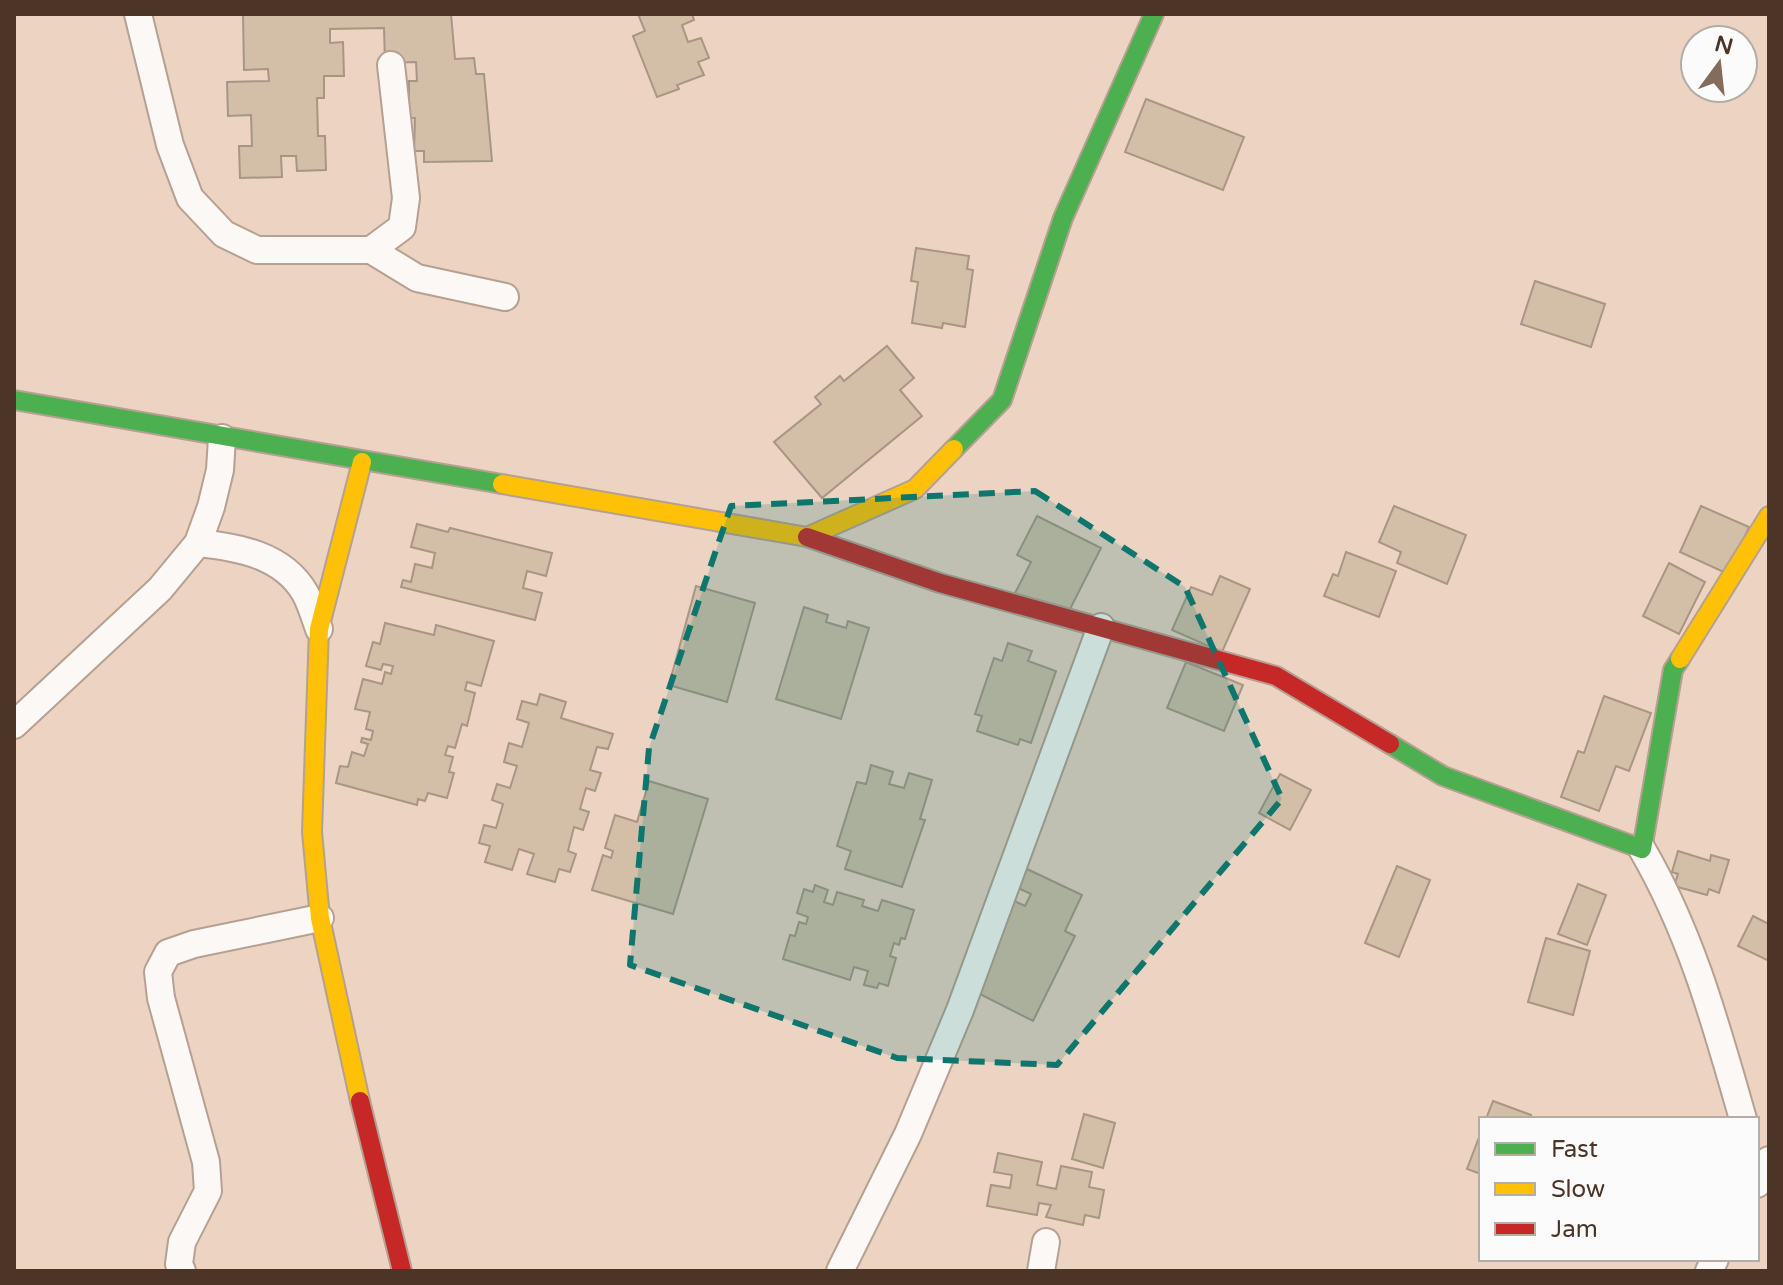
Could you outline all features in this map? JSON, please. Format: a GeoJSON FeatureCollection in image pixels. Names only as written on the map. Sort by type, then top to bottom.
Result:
{"type":"FeatureCollection","features":[{"type":"Feature","properties":{"kind":"street"},"geometry":{"type":"LineString","coordinates":[[138,14],[170,145],[190,198],[224,234],[257,250],[371,250],[417,278],[505,297]]}},
{"type":"Feature","properties":{"kind":"street"},"geometry":{"type":"LineString","coordinates":[[807,537],[915,489],[1002,400],[1063,218],[1154,14]]}},
{"type":"Feature","properties":{"kind":"street"},"geometry":{"type":"LineString","coordinates":[[371,250],[402,227],[406,198],[391,65]]}},
{"type":"Feature","properties":{"kind":"street"},"geometry":{"type":"LineString","coordinates":[[14,400],[807,537],[940,583],[1276,676],[1443,776],[1642,849],[1665,888],[1701,974],[1742,1117]]}},
{"type":"Feature","properties":{"kind":"street"},"geometry":{"type":"LineString","coordinates":[[14,725],[160,589],[198,543],[220,470],[222,438]]}},
{"type":"Feature","properties":{"kind":"street"},"geometry":{"type":"LineString","coordinates":[[362,462],[319,629],[312,832],[320,918],[380,1189],[402,1271]]}},
{"type":"Feature","properties":{"kind":"street"},"geometry":{"type":"LineString","coordinates":[[1642,849],[1673,670],[1769,516]]}},
{"type":"Feature","properties":{"kind":"street"},"geometry":{"type":"LineString","coordinates":[[198,543],[234,547],[267,558],[286,571],[304,592],[319,629]]}},
{"type":"Feature","properties":{"kind":"street"},"geometry":{"type":"LineString","coordinates":[[840,1271],[908,1134],[960,1010],[1101,627]]}},
{"type":"Feature","properties":{"kind":"street"},"geometry":{"type":"LineString","coordinates":[[182,1271],[179,1264],[182,1242],[208,1191],[206,1162],[161,998],[158,972],[168,953],[194,944],[320,918]]}},
{"type":"Feature","properties":{"kind":"street"},"geometry":{"type":"LineString","coordinates":[[1041,1271],[1046,1242]]}},
{"type":"Feature","properties":{"kind":"highlighted area"},"geometry":{"type":"Polygon","coordinates":[[[1035,491],[1185,587],[1282,799],[1057,1065],[897,1058],[630,965],[649,748],[731,506],[1035,491]]]}},
{"type":"Feature","properties":{"kind":"building"},"geometry":{"type":"Polygon","coordinates":[[[243,14],[451,14],[455,59],[474,58],[476,74],[484,74],[492,161],[424,162],[424,151],[414,151],[415,118],[409,118],[409,81],[417,81],[416,62],[385,63],[384,28],[330,29],[330,43],[343,42],[344,76],[324,76],[324,98],[317,98],[318,136],[325,136],[326,170],[297,171],[296,156],[281,156],[282,177],[240,178],[239,146],[252,146],[251,115],[228,116],[227,82],[269,81],[268,69],[244,70],[243,14]]]}},
{"type":"Feature","properties":{"kind":"building"},"geometry":{"type":"Polygon","coordinates":[[[638,14],[692,14],[694,20],[682,25],[688,42],[701,38],[709,58],[698,62],[704,75],[657,97],[633,36],[645,31],[638,14]]]}},
{"type":"Feature","properties":{"kind":"building"},"geometry":{"type":"Polygon","coordinates":[[[1146,99],[1244,137],[1223,190],[1125,152],[1146,99]]]}},
{"type":"Feature","properties":{"kind":"building"},"geometry":{"type":"Polygon","coordinates":[[[916,248],[969,256],[967,269],[973,270],[965,327],[943,323],[942,328],[912,323],[918,282],[911,281],[916,248]]]}},
{"type":"Feature","properties":{"kind":"building"},"geometry":{"type":"Polygon","coordinates":[[[1535,281],[1605,304],[1591,347],[1521,324],[1535,281]]]}},
{"type":"Feature","properties":{"kind":"building"},"geometry":{"type":"Polygon","coordinates":[[[887,346],[914,378],[900,390],[922,416],[822,498],[774,442],[821,404],[815,397],[840,376],[844,381],[887,346]]]}},
{"type":"Feature","properties":{"kind":"building"},"geometry":{"type":"Polygon","coordinates":[[[1394,506],[1466,535],[1447,584],[1397,563],[1401,552],[1379,542],[1394,506]]]}},
{"type":"Feature","properties":{"kind":"building"},"geometry":{"type":"Polygon","coordinates":[[[1701,506],[1749,527],[1728,574],[1680,552],[1701,506]]]}},
{"type":"Feature","properties":{"kind":"building"},"geometry":{"type":"Polygon","coordinates":[[[1037,516],[1101,548],[1066,617],[1015,593],[1031,562],[1017,555],[1037,516]]]}},
{"type":"Feature","properties":{"kind":"building"},"geometry":{"type":"Polygon","coordinates":[[[417,524],[448,532],[450,528],[552,553],[546,576],[527,571],[523,588],[542,593],[535,620],[401,587],[403,580],[411,582],[415,564],[432,568],[435,553],[411,547],[417,524]]]}},
{"type":"Feature","properties":{"kind":"building"},"geometry":{"type":"Polygon","coordinates":[[[1346,552],[1396,571],[1379,617],[1324,596],[1333,574],[1338,576],[1346,552]]]}},
{"type":"Feature","properties":{"kind":"building"},"geometry":{"type":"Polygon","coordinates":[[[1669,563],[1705,582],[1679,634],[1643,616],[1669,563]]]}},
{"type":"Feature","properties":{"kind":"building"},"geometry":{"type":"Polygon","coordinates":[[[1220,576],[1250,589],[1222,652],[1172,630],[1191,587],[1212,595],[1220,576]]]}},
{"type":"Feature","properties":{"kind":"building"},"geometry":{"type":"Polygon","coordinates":[[[696,586],[755,603],[727,702],[669,685],[696,586]]]}},
{"type":"Feature","properties":{"kind":"building"},"geometry":{"type":"Polygon","coordinates":[[[804,607],[828,615],[826,622],[846,628],[848,621],[869,628],[841,719],[776,699],[804,607]]]}},
{"type":"Feature","properties":{"kind":"building"},"geometry":{"type":"Polygon","coordinates":[[[385,623],[434,635],[436,625],[494,641],[481,686],[467,682],[465,690],[475,693],[467,726],[462,724],[455,748],[448,746],[445,755],[453,757],[449,772],[454,773],[447,798],[428,793],[425,801],[418,799],[417,805],[336,783],[340,766],[348,767],[352,752],[364,756],[368,744],[361,742],[362,738],[371,740],[373,731],[366,729],[370,712],[355,709],[363,679],[382,684],[385,672],[391,674],[393,666],[383,664],[381,670],[366,666],[373,642],[380,644],[385,623]]]}},
{"type":"Feature","properties":{"kind":"building"},"geometry":{"type":"Polygon","coordinates":[[[1008,643],[1032,651],[1028,661],[1056,671],[1031,743],[1020,739],[1018,745],[977,731],[982,716],[975,714],[994,658],[1002,661],[1008,643]]]}},
{"type":"Feature","properties":{"kind":"building"},"geometry":{"type":"Polygon","coordinates":[[[1186,662],[1243,685],[1224,731],[1167,708],[1186,662]]]}},
{"type":"Feature","properties":{"kind":"building"},"geometry":{"type":"Polygon","coordinates":[[[540,694],[566,702],[561,718],[613,734],[608,749],[597,747],[590,770],[601,773],[595,791],[586,788],[580,809],[589,812],[583,830],[574,827],[568,851],[576,854],[570,872],[559,869],[555,882],[527,874],[534,854],[519,849],[512,870],[485,862],[490,846],[479,843],[484,825],[496,828],[503,804],[492,800],[497,784],[510,788],[517,766],[504,762],[509,743],[522,747],[529,723],[517,719],[522,701],[537,705],[540,694]]]}},
{"type":"Feature","properties":{"kind":"building"},"geometry":{"type":"Polygon","coordinates":[[[1604,696],[1651,713],[1629,771],[1616,766],[1599,811],[1561,797],[1578,751],[1584,753],[1604,696]]]}},
{"type":"Feature","properties":{"kind":"building"},"geometry":{"type":"Polygon","coordinates":[[[871,765],[893,772],[889,784],[904,788],[909,773],[932,780],[920,819],[925,820],[902,887],[845,869],[851,851],[837,846],[857,782],[866,784],[871,765]]]}},
{"type":"Feature","properties":{"kind":"building"},"geometry":{"type":"Polygon","coordinates":[[[1280,774],[1311,790],[1290,830],[1259,813],[1280,774]]]}},
{"type":"Feature","properties":{"kind":"building"},"geometry":{"type":"Polygon","coordinates":[[[649,781],[708,799],[673,914],[592,890],[603,855],[611,858],[613,851],[605,848],[615,815],[637,822],[649,781]]]}},
{"type":"Feature","properties":{"kind":"building"},"geometry":{"type":"Polygon","coordinates":[[[1678,851],[1710,861],[1711,855],[1729,860],[1719,893],[1709,889],[1707,895],[1674,886],[1678,874],[1672,872],[1678,851]]]}},
{"type":"Feature","properties":{"kind":"building"},"geometry":{"type":"Polygon","coordinates":[[[1397,866],[1430,880],[1399,957],[1365,943],[1397,866]]]}},
{"type":"Feature","properties":{"kind":"building"},"geometry":{"type":"Polygon","coordinates":[[[1027,869],[1082,895],[1065,931],[1075,936],[1033,1021],[974,991],[1010,899],[1025,906],[1031,894],[1018,888],[1027,869]]]}},
{"type":"Feature","properties":{"kind":"building"},"geometry":{"type":"Polygon","coordinates":[[[1578,884],[1606,895],[1587,945],[1558,934],[1578,884]]]}},
{"type":"Feature","properties":{"kind":"building"},"geometry":{"type":"Polygon","coordinates":[[[815,885],[828,890],[824,902],[833,905],[837,892],[864,900],[862,906],[878,911],[882,900],[914,910],[905,939],[901,938],[899,945],[894,943],[890,956],[896,958],[888,986],[879,983],[877,988],[864,985],[868,971],[854,967],[850,980],[783,959],[790,935],[795,936],[799,922],[806,924],[808,917],[797,913],[804,889],[813,892],[815,885]]]}},
{"type":"Feature","properties":{"kind":"building"},"geometry":{"type":"Polygon","coordinates":[[[1753,916],[1769,924],[1769,961],[1738,946],[1753,916]]]}},
{"type":"Feature","properties":{"kind":"building"},"geometry":{"type":"Polygon","coordinates":[[[1546,938],[1590,951],[1573,1015],[1528,1002],[1546,938]]]}},
{"type":"Feature","properties":{"kind":"building"},"geometry":{"type":"Polygon","coordinates":[[[1493,1101],[1531,1115],[1530,1117],[1487,1117],[1493,1101]]]}},
{"type":"Feature","properties":{"kind":"building"},"geometry":{"type":"Polygon","coordinates":[[[1084,1114],[1115,1123],[1103,1168],[1072,1159],[1084,1114]]]}},
{"type":"Feature","properties":{"kind":"building"},"geometry":{"type":"Polygon","coordinates":[[[1479,1137],[1479,1173],[1467,1169],[1479,1137]]]}},
{"type":"Feature","properties":{"kind":"building"},"geometry":{"type":"Polygon","coordinates":[[[998,1153],[1042,1162],[1037,1185],[1056,1189],[1061,1166],[1092,1172],[1089,1187],[1104,1190],[1099,1218],[1085,1215],[1083,1225],[1046,1217],[1051,1205],[1039,1203],[1037,1215],[987,1206],[991,1185],[1010,1188],[1012,1175],[994,1172],[998,1153]]]}},
{"type":"Feature","properties":{"kind":"traffic: fast"},"geometry":{"type":"LineString","coordinates":[[954,449],[1002,400],[1063,218],[1154,14]]}},
{"type":"Feature","properties":{"kind":"traffic: fast"},"geometry":{"type":"LineString","coordinates":[[14,400],[502,484]]}},
{"type":"Feature","properties":{"kind":"traffic: fast"},"geometry":{"type":"LineString","coordinates":[[1390,744],[1443,776],[1642,849],[1673,670],[1680,659]]}},
{"type":"Feature","properties":{"kind":"traffic: slow"},"geometry":{"type":"LineString","coordinates":[[502,484],[807,537],[915,489],[954,449]]}},
{"type":"Feature","properties":{"kind":"traffic: slow"},"geometry":{"type":"LineString","coordinates":[[360,1101],[320,918],[312,832],[319,629],[362,462]]}},
{"type":"Feature","properties":{"kind":"traffic: slow"},"geometry":{"type":"LineString","coordinates":[[1680,659],[1769,516]]}},
{"type":"Feature","properties":{"kind":"traffic: jam"},"geometry":{"type":"LineString","coordinates":[[807,537],[940,583],[1276,676],[1390,744]]}},
{"type":"Feature","properties":{"kind":"traffic: jam"},"geometry":{"type":"LineString","coordinates":[[360,1101],[402,1271]]}}]}
